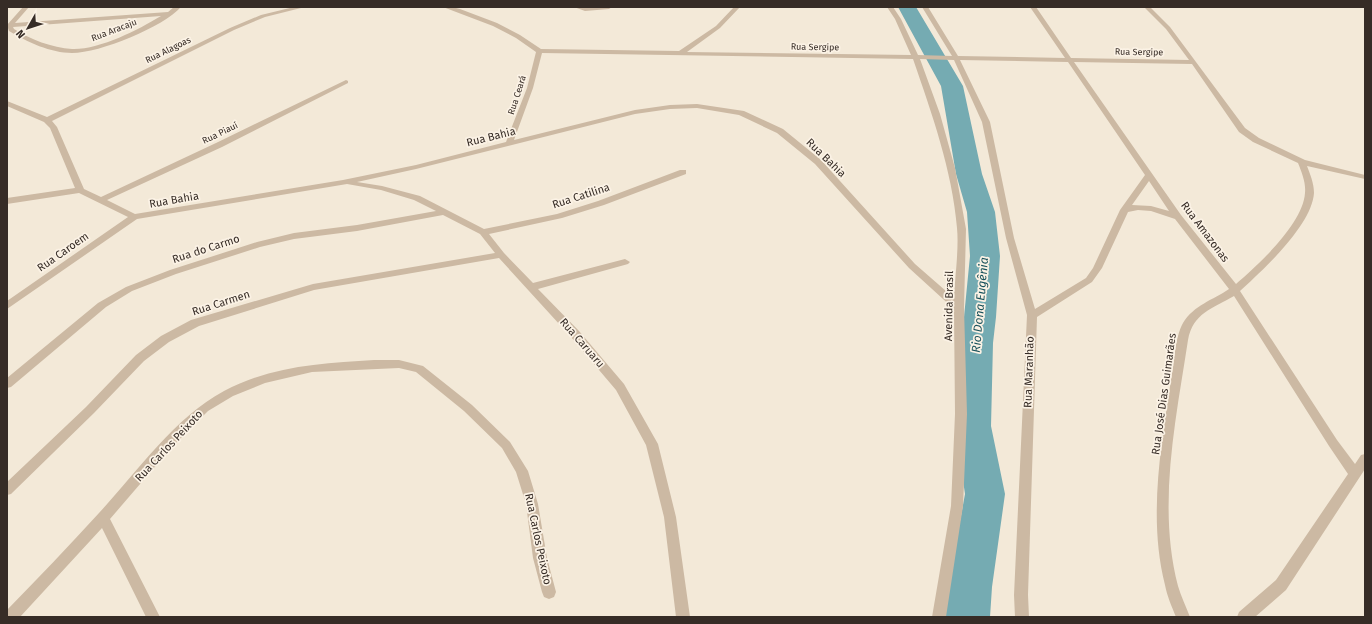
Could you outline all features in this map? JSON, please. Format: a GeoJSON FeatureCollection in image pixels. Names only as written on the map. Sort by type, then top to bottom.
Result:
{"type":"FeatureCollection","features":[{"type":"Feature","properties":{"kind":"street"},"geometry":{"type":"LineString","coordinates":[[10,25],[26,7]]}},
{"type":"Feature","properties":{"kind":"street","name":"Rua Aracaju"},"geometry":{"type":"LineString","coordinates":[[10,25],[11,30],[19,35],[60,49],[81,51],[96,48],[154,24],[171,14],[178,7]]}},
{"type":"Feature","properties":{"kind":"street","name":"Rua Alagoas"},"geometry":{"type":"LineString","coordinates":[[46,120],[243,24],[263,16],[302,7]]}},
{"type":"Feature","properties":{"kind":"street"},"geometry":{"type":"LineString","coordinates":[[446,7],[488,22],[528,42],[539,51]]}},
{"type":"Feature","properties":{"kind":"street"},"geometry":{"type":"LineString","coordinates":[[577,7],[585,9],[609,7]]}},
{"type":"Feature","properties":{"kind":"street"},"geometry":{"type":"LineString","coordinates":[[680,54],[717,28],[732,15],[737,7]]}},
{"type":"Feature","properties":{"kind":"street","name":"Avenida Brasil"},"geometry":{"type":"LineString","coordinates":[[890,7],[898,19],[916,58],[936,114],[951,168],[962,229],[959,308],[961,414],[957,506],[939,617]]}},
{"type":"Feature","properties":{"kind":"street"},"geometry":{"type":"LineString","coordinates":[[925,7],[986,122],[1010,238],[1032,315],[1089,280],[1098,268],[1124,210],[1149,176]]}},
{"type":"Feature","properties":{"kind":"street","name":"Rua Amazonas"},"geometry":{"type":"LineString","coordinates":[[1033,7],[1178,217],[1235,290],[1333,443],[1355,473]]}},
{"type":"Feature","properties":{"kind":"street"},"geometry":{"type":"LineString","coordinates":[[1147,7],[1168,28],[1242,130],[1256,140],[1302,162],[1365,177]]}},
{"type":"Feature","properties":{"kind":"street"},"geometry":{"type":"LineString","coordinates":[[10,25],[171,14]]}},
{"type":"Feature","properties":{"kind":"street","name":"Rua Sergipe"},"geometry":{"type":"LineString","coordinates":[[539,51],[1194,62]]}},
{"type":"Feature","properties":{"kind":"street","name":"Rua Ceará"},"geometry":{"type":"LineString","coordinates":[[509,144],[530,88],[539,51]]}},
{"type":"Feature","properties":{"kind":"street","name":"Rua Piauí"},"geometry":{"type":"LineString","coordinates":[[101,200],[219,145],[346,82]]}},
{"type":"Feature","properties":{"kind":"street"},"geometry":{"type":"LineString","coordinates":[[7,103],[46,120],[53,127],[80,190]]}},
{"type":"Feature","properties":{"kind":"street","name":"Rua Bahia"},"geometry":{"type":"LineString","coordinates":[[134,218],[343,182],[416,167],[635,112],[670,107],[696,106],[741,113],[780,131],[818,162],[912,266],[959,308]]}},
{"type":"Feature","properties":{"kind":"street","name":"Rua José Dias Guimarães"},"geometry":{"type":"LineString","coordinates":[[1183,617],[1178,607],[1169,574],[1163,522],[1165,471],[1183,340],[1187,325],[1200,310],[1235,290],[1279,246],[1300,219],[1310,196],[1309,183],[1302,162]]}},
{"type":"Feature","properties":{"kind":"street","name":"Rua Catilina"},"geometry":{"type":"LineString","coordinates":[[484,232],[560,216],[601,203],[683,172]]}},
{"type":"Feature","properties":{"kind":"street","name":"Rua Caruaru"},"geometry":{"type":"LineString","coordinates":[[343,182],[382,188],[417,198],[484,232],[502,255],[575,334],[620,387],[652,444],[670,517],[683,617]]}},
{"type":"Feature","properties":{"kind":"street"},"geometry":{"type":"LineString","coordinates":[[7,201],[80,190],[134,218]]}},
{"type":"Feature","properties":{"kind":"street"},"geometry":{"type":"LineString","coordinates":[[1124,210],[1132,207],[1148,207],[1178,217]]}},
{"type":"Feature","properties":{"kind":"street","name":"Rua do Carmo"},"geometry":{"type":"LineString","coordinates":[[7,384],[102,305],[129,289],[173,272],[257,245],[294,236],[356,228],[444,212]]}},
{"type":"Feature","properties":{"kind":"street","name":"Rua Caroem"},"geometry":{"type":"LineString","coordinates":[[7,306],[134,218]]}},
{"type":"Feature","properties":{"kind":"street","name":"Rua Carmen"},"geometry":{"type":"LineString","coordinates":[[7,490],[90,410],[140,358],[165,339],[195,323],[313,287],[502,255]]}},
{"type":"Feature","properties":{"kind":"street"},"geometry":{"type":"LineString","coordinates":[[532,287],[625,262]]}},
{"type":"Feature","properties":{"kind":"street","name":"Rua Maranhão"},"geometry":{"type":"LineString","coordinates":[[1022,617],[1021,595],[1032,315]]}},
{"type":"Feature","properties":{"kind":"street","name":"Rua Carlos Peixoto"},"geometry":{"type":"LineString","coordinates":[[10,617],[103,518],[172,439],[204,408],[229,393],[263,379],[312,368],[374,364],[399,364],[419,369],[444,387],[506,445],[522,471],[532,504],[540,558],[549,592]]}},
{"type":"Feature","properties":{"kind":"street"},"geometry":{"type":"LineString","coordinates":[[1244,617],[1280,585],[1365,459]]}},
{"type":"Feature","properties":{"kind":"street"},"geometry":{"type":"LineString","coordinates":[[103,518],[153,617]]}},
{"type":"Feature","properties":{"kind":"waterway","name":"Rio Dona Eugênia"},"geometry":{"type":"LineString","coordinates":[[907,7],[952,86],[969,174],[981,212],[985,256],[980,317],[976,343],[973,426],[985,494],[970,587],[967,617]]}}]}
